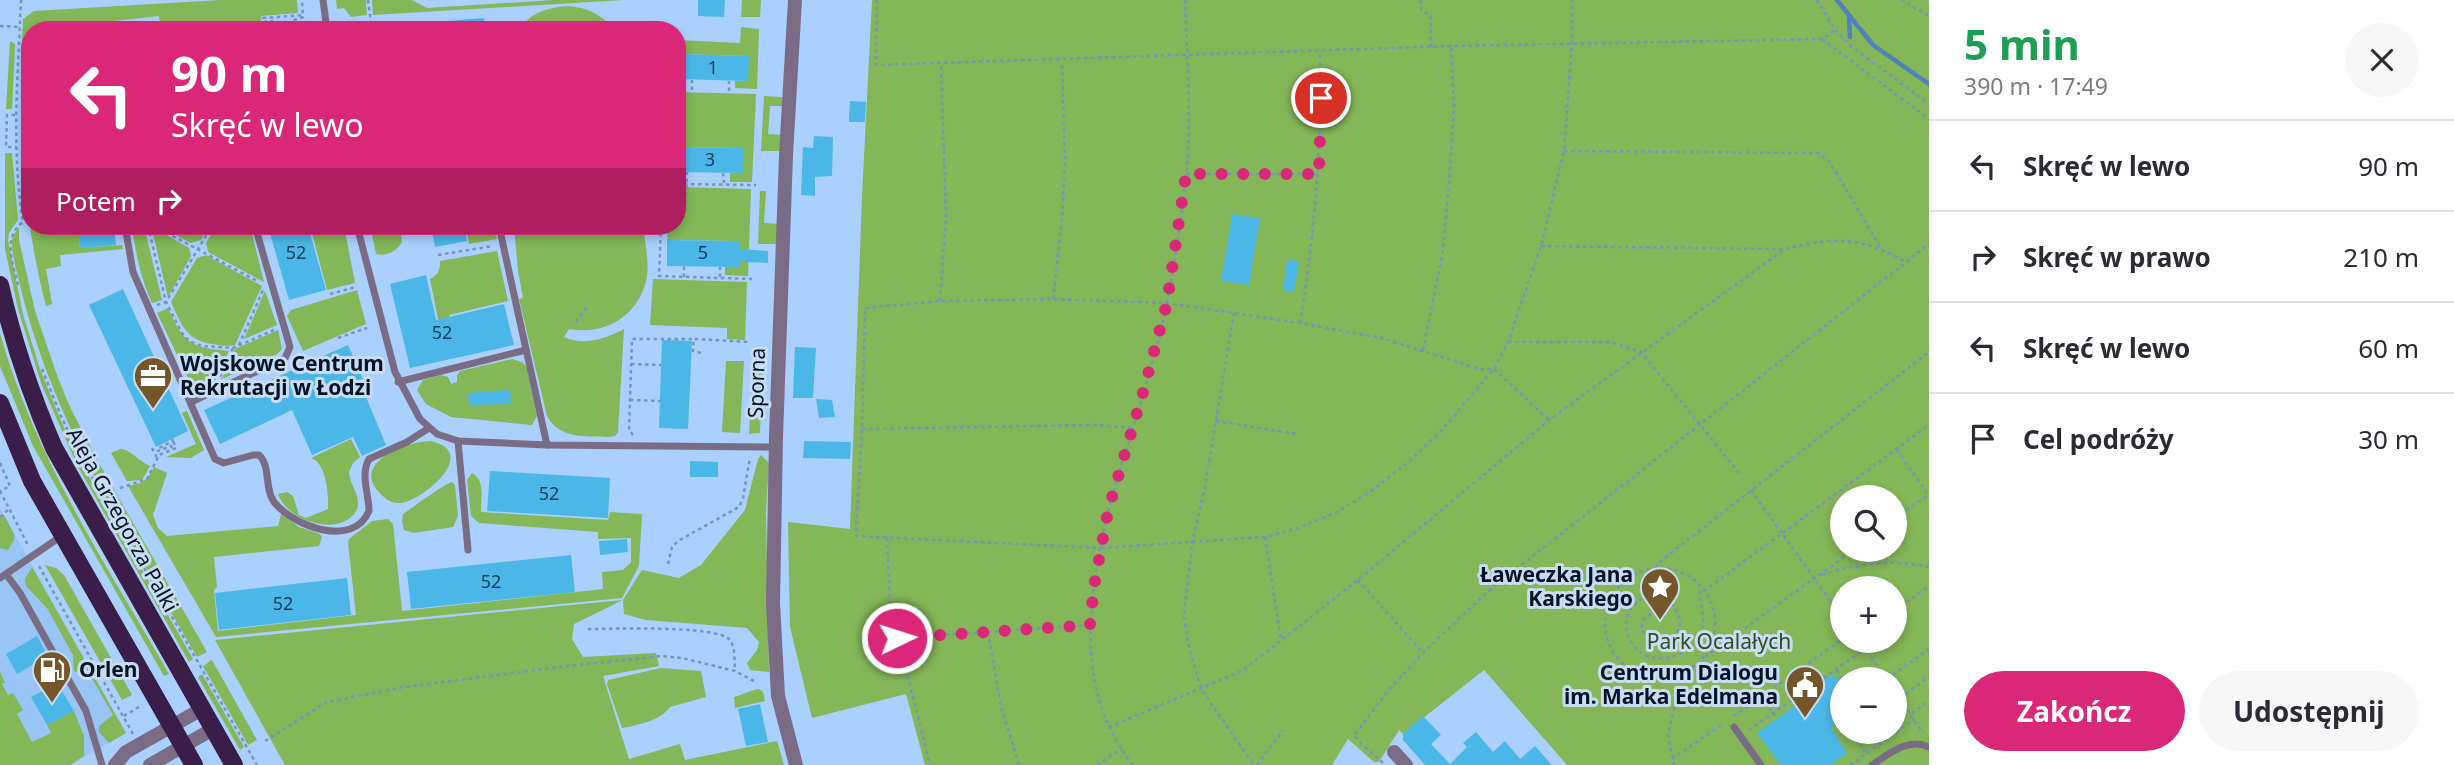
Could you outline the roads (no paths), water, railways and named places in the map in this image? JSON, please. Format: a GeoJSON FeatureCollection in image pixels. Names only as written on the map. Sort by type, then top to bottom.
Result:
{"type":"FeatureCollection","features":[{"type":"Feature","properties":{"kind":"main road","name":"Aleja Grzegorza Palki"},"geometry":{"type":"LineString","coordinates":[[0,285],[17,350],[54,448],[233,765]]}},
{"type":"Feature","properties":{"kind":"main road"},"geometry":{"type":"LineString","coordinates":[[0,403],[29,473],[194,765]]}},
{"type":"Feature","properties":{"kind":"street","name":"Sporna"},"geometry":{"type":"LineString","coordinates":[[795,0],[786,155],[773,603],[777,691],[796,765]]}},
{"type":"Feature","properties":{"kind":"street"},"geometry":{"type":"LineString","coordinates":[[115,765],[126,752],[202,709]]}},
{"type":"Feature","properties":{"kind":"street"},"geometry":{"type":"LineString","coordinates":[[150,765],[213,729]]}},
{"type":"Feature","properties":{"kind":"street"},"geometry":{"type":"LineString","coordinates":[[1394,751],[1406,765]]}},
{"type":"Feature","properties":{"kind":"lane"},"geometry":{"type":"LineString","coordinates":[[323,0],[326,21]]}},
{"type":"Feature","properties":{"kind":"lane"},"geometry":{"type":"LineString","coordinates":[[126,235],[130,263],[215,458],[224,463],[259,455],[264,461],[268,489],[273,501],[306,525],[336,531],[352,528],[368,516],[370,506],[365,468],[369,459],[407,442],[429,428]]}},
{"type":"Feature","properties":{"kind":"lane"},"geometry":{"type":"LineString","coordinates":[[191,402],[285,358],[290,347],[258,235]]}},
{"type":"Feature","properties":{"kind":"lane"},"geometry":{"type":"LineString","coordinates":[[359,235],[398,382],[429,428],[458,441],[547,445],[776,447]]}},
{"type":"Feature","properties":{"kind":"lane"},"geometry":{"type":"LineString","coordinates":[[501,235],[547,445]]}},
{"type":"Feature","properties":{"kind":"lane"},"geometry":{"type":"LineString","coordinates":[[398,382],[526,350]]}},
{"type":"Feature","properties":{"kind":"lane"},"geometry":{"type":"LineString","coordinates":[[458,441],[468,550]]}},
{"type":"Feature","properties":{"kind":"lane"},"geometry":{"type":"LineString","coordinates":[[63,535],[3,576],[20,593],[86,711],[102,765]]}},
{"type":"Feature","properties":{"kind":"lane"},"geometry":{"type":"LineString","coordinates":[[1734,727],[1761,765]]}},
{"type":"Feature","properties":{"kind":"lane"},"geometry":{"type":"LineString","coordinates":[[1872,765],[1905,746],[1914,743],[1928,746]]}},
{"type":"Feature","properties":{"kind":"waterway"},"geometry":{"type":"LineString","coordinates":[[1837,0],[1873,45],[1929,84]]}},
{"type":"Feature","properties":{"kind":"waterway"},"geometry":{"type":"LineString","coordinates":[[1849,17],[1850,37]]}},
{"type":"Feature","properties":{"kind":"place","name":"Wojskowe Centrum Rekrutacji w Łodzi"},"geometry":{"type":"Point","coordinates":[153,410]}},
{"type":"Feature","properties":{"kind":"place","name":"Ławeczka Jana Karskiego"},"geometry":{"type":"Point","coordinates":[1660,621]}},
{"type":"Feature","properties":{"kind":"place","name":"Orlen"},"geometry":{"type":"Point","coordinates":[52,704]}},
{"type":"Feature","properties":{"kind":"place","name":"Centrum Dialogu im. Marka Edelmana"},"geometry":{"type":"Point","coordinates":[1805,719]}},
{"type":"Feature","properties":{"kind":"park label","name":"Park Ocalałych"},"geometry":{"type":"Point","coordinates":[1719,642]}}]}
